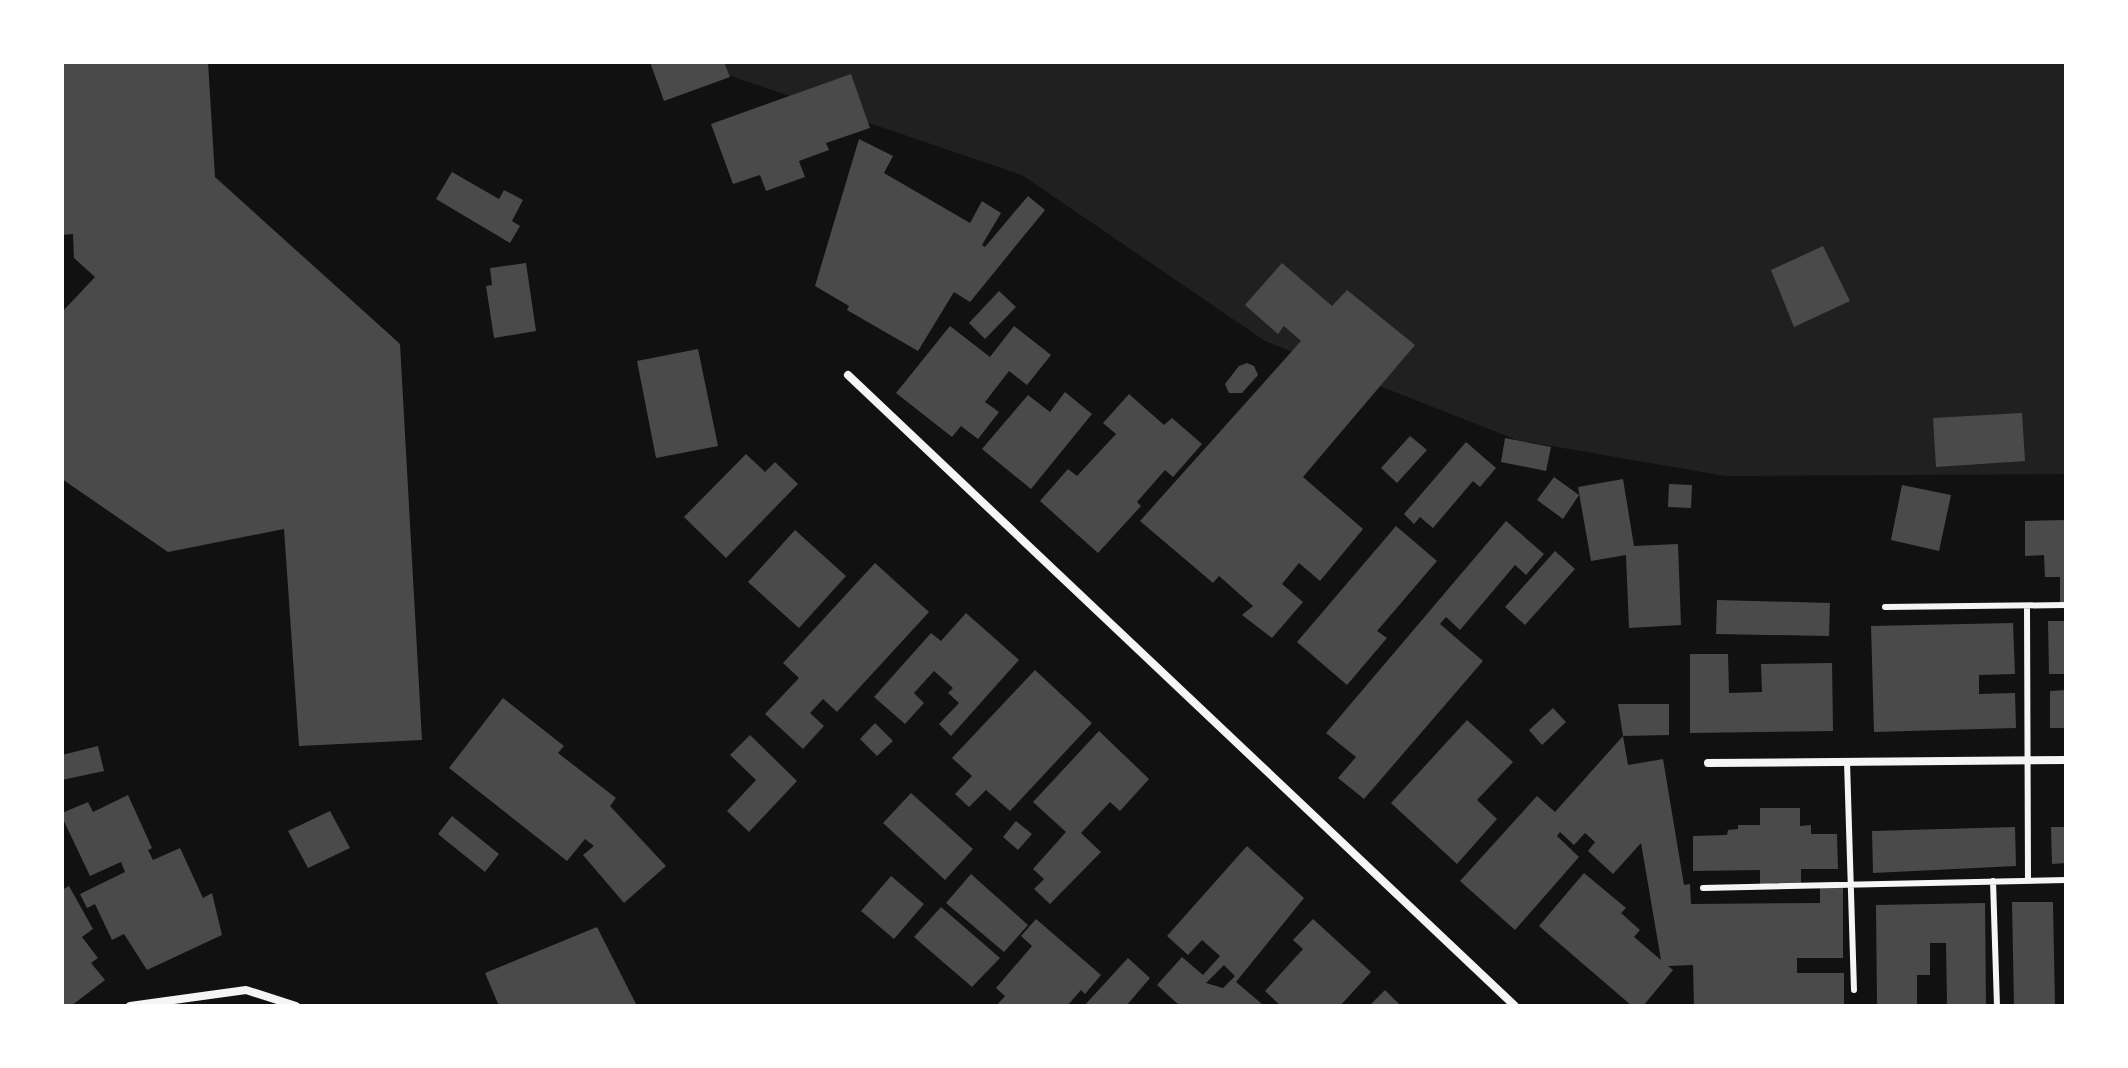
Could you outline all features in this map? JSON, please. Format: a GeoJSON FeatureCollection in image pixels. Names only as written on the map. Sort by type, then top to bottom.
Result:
{"type":"FeatureCollection","features":[{"type":"Feature","properties":{"kind":"street"},"geometry":{"type":"LineString","coordinates":[[848,375],[1515,1006]]}},
{"type":"Feature","properties":{"kind":"street"},"geometry":{"type":"LineString","coordinates":[[1708,763],[2066,760]]}},
{"type":"Feature","properties":{"kind":"street"},"geometry":{"type":"LineString","coordinates":[[130,1006],[246,990],[296,1006]]}},
{"type":"Feature","properties":{"kind":"lane"},"geometry":{"type":"LineString","coordinates":[[1885,607],[2066,605]]}},
{"type":"Feature","properties":{"kind":"lane"},"geometry":{"type":"LineString","coordinates":[[2027,607],[2028,880]]}},
{"type":"Feature","properties":{"kind":"lane"},"geometry":{"type":"LineString","coordinates":[[1847,762],[1854,990]]}},
{"type":"Feature","properties":{"kind":"lane"},"geometry":{"type":"LineString","coordinates":[[1703,888],[1851,882],[2066,880]]}},
{"type":"Feature","properties":{"kind":"lane"},"geometry":{"type":"LineString","coordinates":[[1993,881],[1997,1006]]}},
{"type":"Feature","properties":{"kind":"shaded area"},"geometry":{"type":"Polygon","coordinates":[[[690,62],[2066,62],[2066,474],[1725,476],[1517,440],[1265,341],[1022,175],[690,62]]]}},
{"type":"Feature","properties":{"kind":"building"},"geometry":{"type":"Polygon","coordinates":[[[62,62],[208,62],[215,177],[400,344],[422,740],[299,746],[284,529],[168,552],[62,479],[62,312],[95,277],[74,258],[73,234],[62,235],[62,62]]]}},
{"type":"Feature","properties":{"kind":"building"},"geometry":{"type":"Polygon","coordinates":[[[650,62],[724,62],[730,77],[664,101],[650,62]]]}},
{"type":"Feature","properties":{"kind":"building"},"geometry":{"type":"Polygon","coordinates":[[[851,74],[870,128],[826,143],[829,150],[799,161],[805,177],[766,191],[760,175],[733,184],[711,124],[851,74]]]}},
{"type":"Feature","properties":{"kind":"building"},"geometry":{"type":"Polygon","coordinates":[[[859,139],[893,156],[884,173],[970,223],[982,201],[1001,213],[982,245],[985,247],[1028,196],[1045,210],[970,302],[954,292],[918,351],[847,310],[849,306],[815,286],[859,139]]]}},
{"type":"Feature","properties":{"kind":"building"},"geometry":{"type":"Polygon","coordinates":[[[452,172],[499,199],[504,190],[523,200],[512,221],[520,226],[510,243],[436,199],[452,172]]]}},
{"type":"Feature","properties":{"kind":"building"},"geometry":{"type":"Polygon","coordinates":[[[1823,246],[1850,301],[1794,327],[1771,270],[1823,246]]]}},
{"type":"Feature","properties":{"kind":"building"},"geometry":{"type":"Polygon","coordinates":[[[526,263],[536,331],[494,338],[486,286],[492,285],[490,268],[526,263]]]}},
{"type":"Feature","properties":{"kind":"building"},"geometry":{"type":"Polygon","coordinates":[[[1282,263],[1332,306],[1347,290],[1415,345],[1303,477],[1363,529],[1320,581],[1299,563],[1282,584],[1303,602],[1272,638],[1242,615],[1253,606],[1219,576],[1213,583],[1140,521],[1301,341],[1284,326],[1278,334],[1245,305],[1282,263]]]}},
{"type":"Feature","properties":{"kind":"building"},"geometry":{"type":"Polygon","coordinates":[[[999,291],[1016,307],[985,339],[969,323],[999,291]]]}},
{"type":"Feature","properties":{"kind":"building"},"geometry":{"type":"Polygon","coordinates":[[[950,326],[990,357],[1014,326],[1051,355],[1027,385],[1009,371],[985,402],[999,412],[978,439],[961,426],[952,437],[896,393],[950,326]]]}},
{"type":"Feature","properties":{"kind":"building"},"geometry":{"type":"Polygon","coordinates":[[[698,349],[718,446],[656,458],[637,361],[698,349]]]}},
{"type":"Feature","properties":{"kind":"building"},"geometry":{"type":"Polygon","coordinates":[[[1247,363],[1254,366],[1258,375],[1242,393],[1229,393],[1225,384],[1239,366],[1247,363]]]}},
{"type":"Feature","properties":{"kind":"building"},"geometry":{"type":"Polygon","coordinates":[[[1065,392],[1092,414],[1031,489],[982,449],[1028,395],[1050,412],[1065,392]]]}},
{"type":"Feature","properties":{"kind":"building"},"geometry":{"type":"Polygon","coordinates":[[[1129,394],[1164,425],[1172,418],[1202,444],[1173,477],[1165,470],[1137,502],[1141,506],[1098,553],[1040,501],[1068,469],[1077,476],[1116,434],[1103,423],[1129,394]]]}},
{"type":"Feature","properties":{"kind":"building"},"geometry":{"type":"Polygon","coordinates":[[[2022,413],[2025,461],[1936,467],[1933,418],[2022,413]]]}},
{"type":"Feature","properties":{"kind":"building"},"geometry":{"type":"Polygon","coordinates":[[[1410,436],[1427,450],[1397,483],[1381,468],[1410,436]]]}},
{"type":"Feature","properties":{"kind":"building"},"geometry":{"type":"Polygon","coordinates":[[[1505,438],[1551,447],[1546,471],[1501,462],[1505,438]]]}},
{"type":"Feature","properties":{"kind":"building"},"geometry":{"type":"Polygon","coordinates":[[[1466,442],[1496,468],[1480,487],[1473,481],[1433,528],[1420,517],[1414,524],[1404,514],[1466,442]]]}},
{"type":"Feature","properties":{"kind":"building"},"geometry":{"type":"Polygon","coordinates":[[[746,454],[765,472],[775,462],[798,484],[726,558],[684,517],[746,454]]]}},
{"type":"Feature","properties":{"kind":"building"},"geometry":{"type":"Polygon","coordinates":[[[1554,477],[1579,495],[1563,519],[1537,500],[1554,477]]]}},
{"type":"Feature","properties":{"kind":"building"},"geometry":{"type":"Polygon","coordinates":[[[1623,479],[1634,546],[1678,544],[1681,625],[1629,628],[1626,555],[1591,561],[1578,487],[1623,479]]]}},
{"type":"Feature","properties":{"kind":"building"},"geometry":{"type":"Polygon","coordinates":[[[1669,484],[1692,485],[1691,508],[1668,507],[1669,484]]]}},
{"type":"Feature","properties":{"kind":"building"},"geometry":{"type":"Polygon","coordinates":[[[1902,485],[1951,495],[1939,551],[1891,540],[1902,485]]]}},
{"type":"Feature","properties":{"kind":"building"},"geometry":{"type":"Polygon","coordinates":[[[2066,520],[2066,602],[2060,602],[2060,577],[2045,577],[2044,555],[2025,556],[2025,521],[2066,520]]]}},
{"type":"Feature","properties":{"kind":"building"},"geometry":{"type":"Polygon","coordinates":[[[1506,521],[1544,554],[1526,575],[1515,565],[1460,630],[1446,617],[1440,624],[1483,661],[1364,799],[1338,778],[1356,757],[1326,733],[1506,521]]]}},
{"type":"Feature","properties":{"kind":"building"},"geometry":{"type":"Polygon","coordinates":[[[1396,526],[1437,561],[1377,631],[1387,638],[1347,685],[1297,642],[1396,526]]]}},
{"type":"Feature","properties":{"kind":"building"},"geometry":{"type":"Polygon","coordinates":[[[795,530],[846,576],[799,628],[748,582],[795,530]]]}},
{"type":"Feature","properties":{"kind":"building"},"geometry":{"type":"Polygon","coordinates":[[[1555,551],[1575,569],[1525,625],[1505,607],[1555,551]]]}},
{"type":"Feature","properties":{"kind":"building"},"geometry":{"type":"Polygon","coordinates":[[[875,563],[929,612],[837,712],[823,699],[810,713],[824,726],[803,749],[765,714],[799,678],[783,663],[875,563]]]}},
{"type":"Feature","properties":{"kind":"building"},"geometry":{"type":"Polygon","coordinates":[[[1717,600],[1830,603],[1829,636],[1716,634],[1717,600]]]}},
{"type":"Feature","properties":{"kind":"building"},"geometry":{"type":"Polygon","coordinates":[[[966,613],[1019,660],[951,736],[939,724],[959,703],[948,693],[953,688],[934,671],[914,693],[924,703],[905,724],[874,697],[931,633],[941,641],[966,613]]]}},
{"type":"Feature","properties":{"kind":"building"},"geometry":{"type":"Polygon","coordinates":[[[2048,621],[2066,621],[2066,674],[2049,674],[2048,621]]]}},
{"type":"Feature","properties":{"kind":"building"},"geometry":{"type":"Polygon","coordinates":[[[2013,623],[2015,674],[1979,675],[1979,694],[2015,693],[2016,728],[1874,732],[1871,626],[2013,623]]]}},
{"type":"Feature","properties":{"kind":"building"},"geometry":{"type":"Polygon","coordinates":[[[1690,654],[1728,654],[1729,693],[1762,692],[1761,664],[1832,663],[1833,731],[1690,733],[1690,654]]]}},
{"type":"Feature","properties":{"kind":"building"},"geometry":{"type":"Polygon","coordinates":[[[1035,670],[1092,723],[1010,811],[986,790],[969,807],[955,794],[972,776],[952,758],[1035,670]]]}},
{"type":"Feature","properties":{"kind":"building"},"geometry":{"type":"Polygon","coordinates":[[[2066,690],[2066,728],[2050,728],[2050,691],[2066,690]]]}},
{"type":"Feature","properties":{"kind":"building"},"geometry":{"type":"Polygon","coordinates":[[[503,698],[564,746],[558,753],[616,798],[610,806],[666,866],[624,903],[583,855],[594,846],[585,839],[567,861],[449,768],[503,698]]]}},
{"type":"Feature","properties":{"kind":"building"},"geometry":{"type":"Polygon","coordinates":[[[1618,704],[1669,704],[1669,735],[1623,736],[1618,704]]]}},
{"type":"Feature","properties":{"kind":"building"},"geometry":{"type":"Polygon","coordinates":[[[1553,708],[1566,722],[1542,745],[1529,730],[1553,708]]]}},
{"type":"Feature","properties":{"kind":"building"},"geometry":{"type":"Polygon","coordinates":[[[1467,720],[1513,762],[1477,800],[1497,819],[1457,864],[1391,803],[1467,720]]]}},
{"type":"Feature","properties":{"kind":"building"},"geometry":{"type":"Polygon","coordinates":[[[875,723],[893,741],[877,756],[860,739],[875,723]]]}},
{"type":"Feature","properties":{"kind":"building"},"geometry":{"type":"Polygon","coordinates":[[[1099,731],[1149,779],[1120,811],[1110,802],[1081,833],[1101,852],[1050,904],[1034,889],[1044,879],[1033,869],[1066,832],[1033,802],[1099,731]]]}},
{"type":"Feature","properties":{"kind":"building"},"geometry":{"type":"Polygon","coordinates":[[[750,735],[797,781],[749,832],[727,811],[756,780],[730,755],[750,735]]]}},
{"type":"Feature","properties":{"kind":"building"},"geometry":{"type":"Polygon","coordinates":[[[1623,736],[1628,765],[1663,759],[1684,885],[1690,884],[1691,904],[1820,903],[1820,887],[1843,887],[1843,958],[1797,958],[1797,973],[1844,973],[1844,1006],[1694,1006],[1693,965],[1668,966],[1673,970],[1643,1006],[1632,1006],[1539,926],[1584,873],[1626,908],[1621,913],[1640,930],[1634,937],[1661,960],[1641,843],[1613,874],[1588,851],[1595,842],[1585,833],[1574,845],[1560,832],[1557,836],[1579,857],[1515,930],[1460,881],[1537,796],[1555,812],[1623,736]]]}},
{"type":"Feature","properties":{"kind":"building"},"geometry":{"type":"Polygon","coordinates":[[[98,746],[104,771],[62,780],[62,755],[98,746]]]}},
{"type":"Feature","properties":{"kind":"building"},"geometry":{"type":"Polygon","coordinates":[[[911,793],[973,849],[945,880],[883,823],[911,793]]]}},
{"type":"Feature","properties":{"kind":"building"},"geometry":{"type":"Polygon","coordinates":[[[128,795],[152,848],[148,850],[153,860],[180,848],[203,898],[212,893],[222,935],[147,970],[124,934],[112,940],[95,904],[87,908],[80,894],[125,872],[121,862],[90,876],[62,817],[62,813],[88,802],[93,812],[128,795]]]}},
{"type":"Feature","properties":{"kind":"building"},"geometry":{"type":"Polygon","coordinates":[[[1760,808],[1800,808],[1800,826],[1811,825],[1811,834],[1837,834],[1838,869],[1801,869],[1801,884],[1760,885],[1760,870],[1693,871],[1693,836],[1727,835],[1728,830],[1738,829],[1738,825],[1760,825],[1760,808]]]}},
{"type":"Feature","properties":{"kind":"building"},"geometry":{"type":"Polygon","coordinates":[[[330,811],[350,848],[308,868],[288,831],[330,811]]]}},
{"type":"Feature","properties":{"kind":"building"},"geometry":{"type":"Polygon","coordinates":[[[452,816],[499,854],[485,872],[438,834],[452,816]]]}},
{"type":"Feature","properties":{"kind":"building"},"geometry":{"type":"Polygon","coordinates":[[[1016,821],[1032,834],[1018,850],[1003,837],[1016,821]]]}},
{"type":"Feature","properties":{"kind":"building"},"geometry":{"type":"Polygon","coordinates":[[[2015,827],[2016,866],[1873,873],[1872,831],[2015,827]]]}},
{"type":"Feature","properties":{"kind":"building"},"geometry":{"type":"Polygon","coordinates":[[[2051,827],[2066,827],[2066,863],[2052,864],[2051,827]]]}},
{"type":"Feature","properties":{"kind":"building"},"geometry":{"type":"Polygon","coordinates":[[[1247,846],[1304,898],[1236,982],[1262,1004],[1180,1006],[1157,985],[1182,957],[1203,975],[1220,956],[1202,940],[1188,955],[1167,936],[1247,846]],[[1224,965],[1206,983],[1223,988],[1235,976],[1224,965]]]}},
{"type":"Feature","properties":{"kind":"building"},"geometry":{"type":"Polygon","coordinates":[[[971,874],[1028,925],[1004,952],[946,903],[971,874]]]}},
{"type":"Feature","properties":{"kind":"building"},"geometry":{"type":"Polygon","coordinates":[[[891,876],[924,904],[894,939],[861,911],[891,876]]]}},
{"type":"Feature","properties":{"kind":"building"},"geometry":{"type":"Polygon","coordinates":[[[69,886],[93,929],[82,937],[98,958],[91,963],[105,980],[71,1006],[63,1006],[62,890],[69,886]]]}},
{"type":"Feature","properties":{"kind":"building"},"geometry":{"type":"Polygon","coordinates":[[[2012,902],[2053,902],[2055,1006],[2014,1006],[2012,902]]]}},
{"type":"Feature","properties":{"kind":"building"},"geometry":{"type":"Polygon","coordinates":[[[1985,903],[1986,1006],[1947,1006],[1946,943],[1930,943],[1930,975],[1917,975],[1917,1006],[1877,1006],[1876,905],[1985,903]]]}},
{"type":"Feature","properties":{"kind":"building"},"geometry":{"type":"Polygon","coordinates":[[[941,907],[1000,958],[972,987],[914,937],[941,907]]]}},
{"type":"Feature","properties":{"kind":"building"},"geometry":{"type":"Polygon","coordinates":[[[1036,919],[1101,975],[1085,994],[1081,990],[1067,1006],[996,1006],[1005,996],[996,988],[1032,946],[1021,936],[1036,919]]]}},
{"type":"Feature","properties":{"kind":"building"},"geometry":{"type":"Polygon","coordinates":[[[1313,919],[1371,972],[1340,1006],[1281,1006],[1265,991],[1303,949],[1293,940],[1313,919]]]}},
{"type":"Feature","properties":{"kind":"building"},"geometry":{"type":"Polygon","coordinates":[[[597,927],[637,1006],[499,1006],[485,973],[597,927]]]}},
{"type":"Feature","properties":{"kind":"building"},"geometry":{"type":"Polygon","coordinates":[[[1128,958],[1150,978],[1126,1006],[1084,1006],[1128,958]]]}},
{"type":"Feature","properties":{"kind":"building"},"geometry":{"type":"Polygon","coordinates":[[[1385,990],[1401,1006],[1369,1006],[1385,990]]]}}]}
